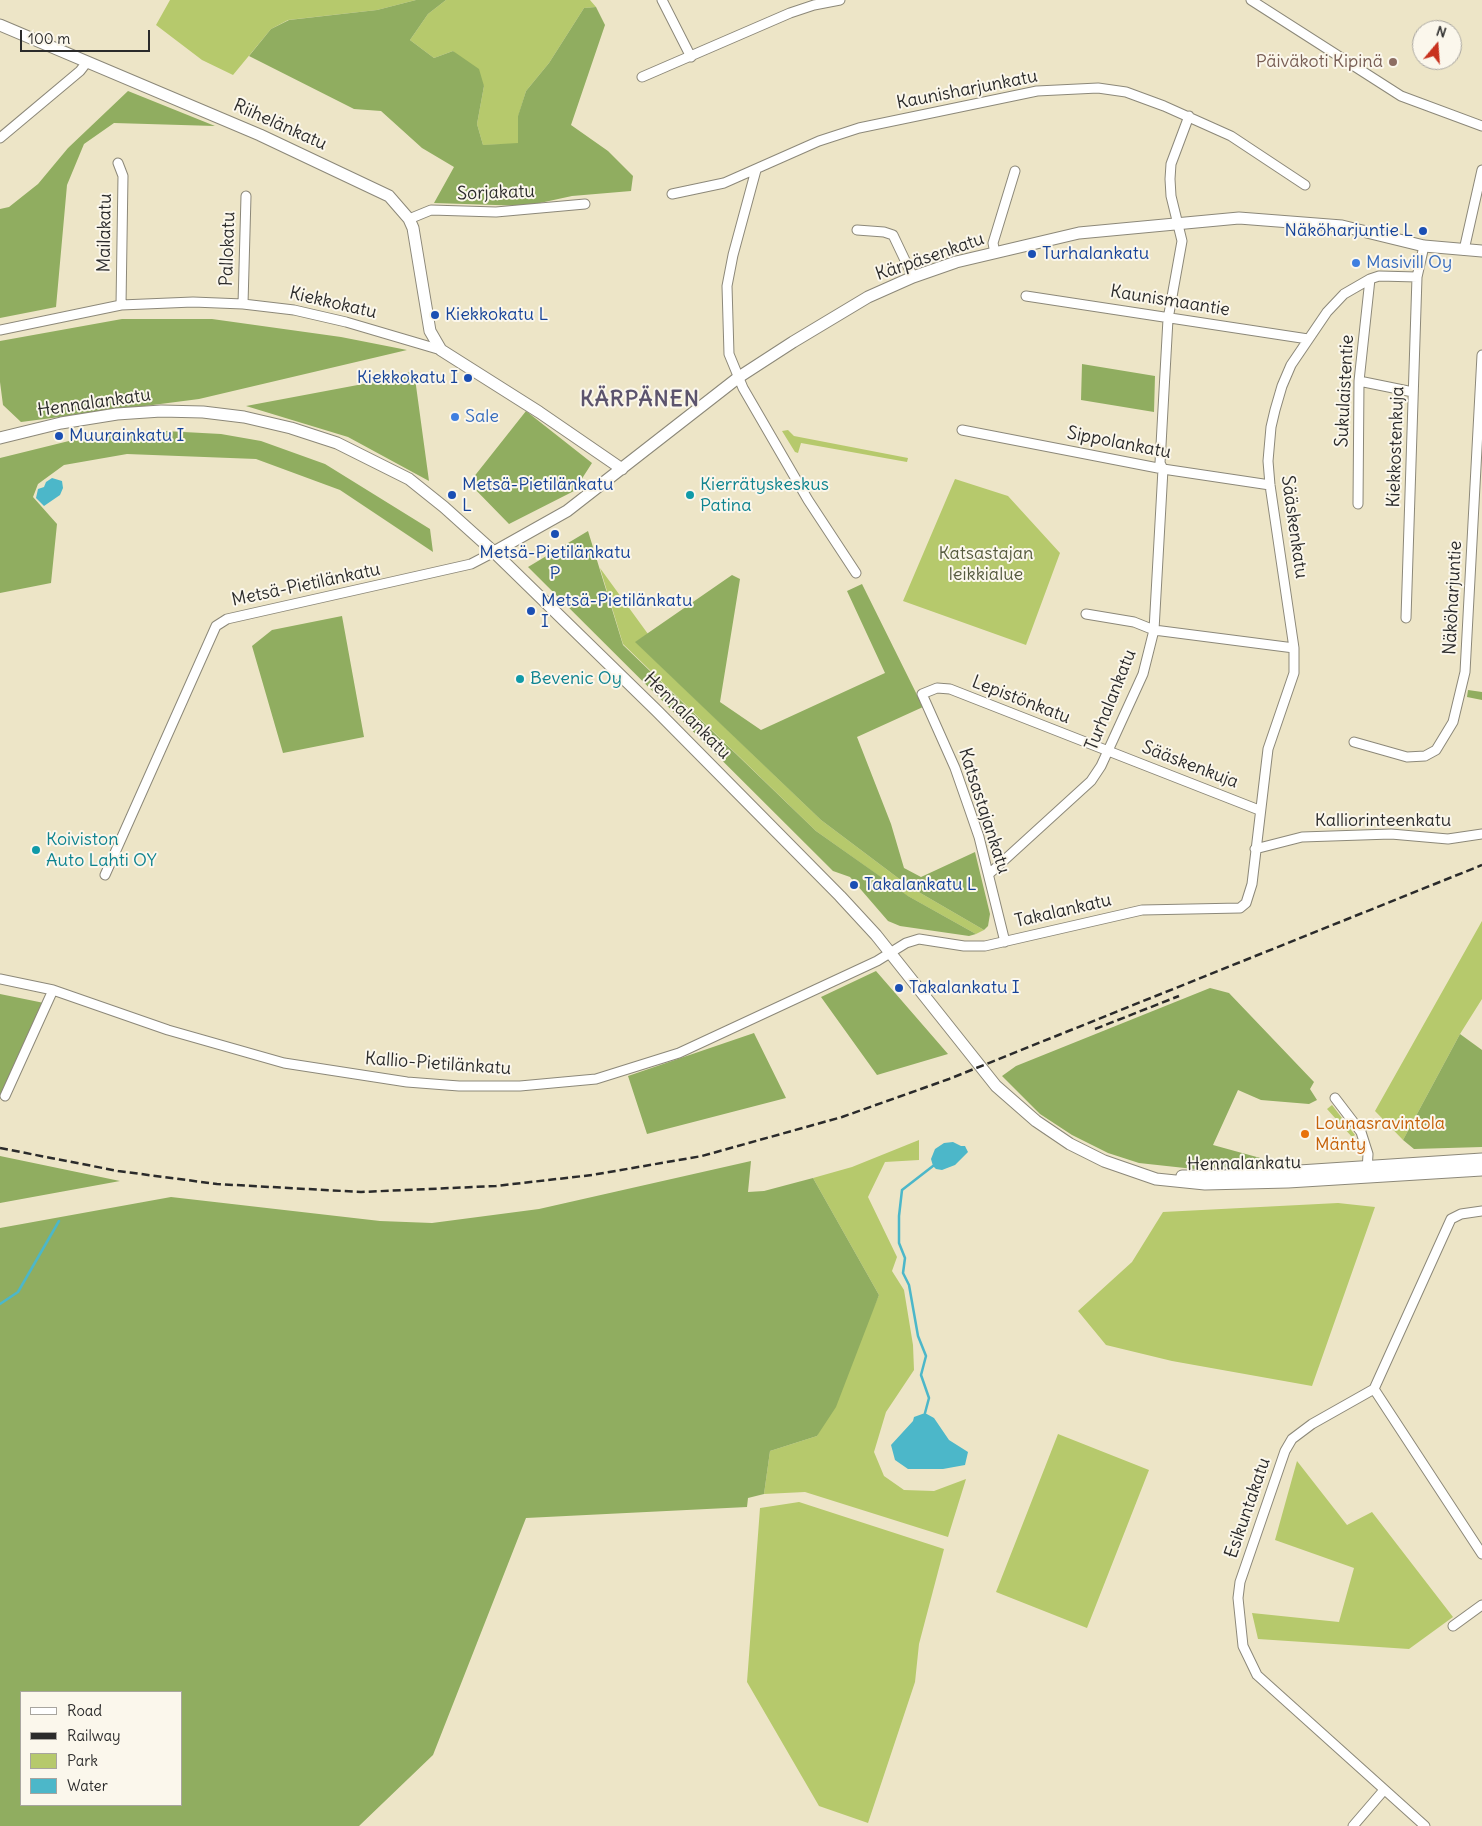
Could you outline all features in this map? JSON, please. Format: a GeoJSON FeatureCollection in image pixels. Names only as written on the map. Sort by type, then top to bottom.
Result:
{"type":"FeatureCollection","features":[{"type":"Feature","properties":{"kind":"street"},"geometry":{"type":"LineString","coordinates":[[662,0],[691,58]]}},
{"type":"Feature","properties":{"kind":"street"},"geometry":{"type":"LineString","coordinates":[[642,77],[691,58],[790,14],[814,5],[840,0]]}},
{"type":"Feature","properties":{"kind":"street"},"geometry":{"type":"LineString","coordinates":[[1251,0],[1401,96],[1482,126]]}},
{"type":"Feature","properties":{"kind":"street","name":"Riihelänkatu"},"geometry":{"type":"LineString","coordinates":[[0,25],[260,135],[376,188],[389,196],[409,219],[413,228],[430,331],[441,350]]}},
{"type":"Feature","properties":{"kind":"street"},"geometry":{"type":"LineString","coordinates":[[0,138],[80,71],[87,62]]}},
{"type":"Feature","properties":{"kind":"street","name":"Kaunisharjunkatu"},"geometry":{"type":"LineString","coordinates":[[672,194],[724,183],[819,140],[859,128],[1037,91],[1098,88],[1117,91],[1189,116],[1232,136],[1306,185]]}},
{"type":"Feature","properties":{"kind":"street"},"geometry":{"type":"LineString","coordinates":[[1177,223],[1171,196],[1171,164],[1189,116]]}},
{"type":"Feature","properties":{"kind":"street","name":"Mailakatu"},"geometry":{"type":"LineString","coordinates":[[118,163],[122,176],[121,305]]}},
{"type":"Feature","properties":{"kind":"street"},"geometry":{"type":"LineString","coordinates":[[756,170],[733,255],[727,286],[729,354],[739,377],[808,500],[856,573]]}},
{"type":"Feature","properties":{"kind":"street"},"geometry":{"type":"LineString","coordinates":[[1464,250],[1482,170]]}},
{"type":"Feature","properties":{"kind":"street"},"geometry":{"type":"LineString","coordinates":[[995,252],[993,243],[1015,171]]}},
{"type":"Feature","properties":{"kind":"street","name":"Pallokatu"},"geometry":{"type":"LineString","coordinates":[[243,304],[246,196]]}},
{"type":"Feature","properties":{"kind":"street","name":"Sorjakatu"},"geometry":{"type":"LineString","coordinates":[[409,219],[431,210],[496,212],[585,204]]}},
{"type":"Feature","properties":{"kind":"street","name":"Kärpäsenkatu"},"geometry":{"type":"LineString","coordinates":[[494,552],[567,511],[739,377],[868,296],[913,277],[956,262],[1079,233],[1239,218],[1342,226],[1424,246],[1482,251]]}},
{"type":"Feature","properties":{"kind":"street","name":"Turhalankatu"},"geometry":{"type":"LineString","coordinates":[[989,874],[1091,781],[1108,751],[1143,674],[1154,630],[1163,468],[1160,462],[1168,319],[1182,241],[1177,223]]}},
{"type":"Feature","properties":{"kind":"street"},"geometry":{"type":"LineString","coordinates":[[857,230],[884,232],[893,236],[913,277]]}},
{"type":"Feature","properties":{"kind":"street","name":"Kiekkostenkuja"},"geometry":{"type":"LineString","coordinates":[[1406,618],[1417,277],[1424,246]]}},
{"type":"Feature","properties":{"kind":"street"},"geometry":{"type":"LineString","coordinates":[[1370,279],[1379,276],[1417,277]]}},
{"type":"Feature","properties":{"kind":"street","name":"Sääskenkatu"},"geometry":{"type":"LineString","coordinates":[[1246,903],[1252,884],[1259,810],[1268,749],[1294,672],[1294,648],[1270,485],[1268,461],[1271,426],[1288,372],[1326,312],[1344,294],[1370,279]]}},
{"type":"Feature","properties":{"kind":"street","name":"Sukulaistentie"},"geometry":{"type":"LineString","coordinates":[[1358,504],[1359,381],[1370,279]]}},
{"type":"Feature","properties":{"kind":"street","name":"Kaunismaantie"},"geometry":{"type":"LineString","coordinates":[[1026,296],[1116,308],[1168,319],[1308,339]]}},
{"type":"Feature","properties":{"kind":"street","name":"Kiekkokatu"},"geometry":{"type":"LineString","coordinates":[[0,330],[121,305],[193,302],[243,304],[294,310],[338,320],[441,350],[539,412],[622,470]]}},
{"type":"Feature","properties":{"kind":"street","name":"Näköharjuntie"},"geometry":{"type":"LineString","coordinates":[[1354,742],[1407,757],[1426,756],[1436,750],[1453,722],[1465,672],[1482,355]]}},
{"type":"Feature","properties":{"kind":"street"},"geometry":{"type":"LineString","coordinates":[[1359,381],[1413,392]]}},
{"type":"Feature","properties":{"kind":"street","name":"Hennalankatu"},"geometry":{"type":"LineString","coordinates":[[0,438],[62,423],[118,414],[161,411],[203,412],[244,417],[291,428],[336,443],[408,479],[444,507],[494,552],[684,738],[840,896],[890,953],[996,1086],[1036,1121],[1070,1144],[1104,1161],[1128,1169],[1182,1176],[1482,1170]]}},
{"type":"Feature","properties":{"kind":"street","name":"Sippolankatu"},"geometry":{"type":"LineString","coordinates":[[962,430],[1163,468],[1270,485]]}},
{"type":"Feature","properties":{"kind":"street","name":"Metsä-Pietilänkatu"},"geometry":{"type":"LineString","coordinates":[[105,875],[216,626],[227,619],[464,566],[494,552]]}},
{"type":"Feature","properties":{"kind":"street"},"geometry":{"type":"LineString","coordinates":[[1086,614],[1134,622],[1154,630],[1294,648]]}},
{"type":"Feature","properties":{"kind":"street","name":"Lepistönkatu"},"geometry":{"type":"LineString","coordinates":[[922,694],[937,688],[950,689],[1108,751]]}},
{"type":"Feature","properties":{"kind":"street","name":"Katsastajankatu"},"geometry":{"type":"LineString","coordinates":[[922,694],[955,768],[979,837],[1005,942]]}},
{"type":"Feature","properties":{"kind":"street","name":"Sääskenkuja"},"geometry":{"type":"LineString","coordinates":[[1108,751],[1259,810]]}},
{"type":"Feature","properties":{"kind":"street","name":"Kalliorinteenkatu"},"geometry":{"type":"LineString","coordinates":[[1255,849],[1302,837],[1391,834],[1448,839],[1482,834]]}},
{"type":"Feature","properties":{"kind":"street","name":"Takalankatu"},"geometry":{"type":"LineString","coordinates":[[890,953],[906,943],[920,940],[964,946],[985,946],[1142,910],[1232,910],[1240,908],[1246,903]]}},
{"type":"Feature","properties":{"kind":"street","name":"Kallio-Pietilänkatu"},"geometry":{"type":"LineString","coordinates":[[0,978],[53,990],[168,1030],[284,1063],[407,1082],[459,1086],[520,1086],[596,1079],[679,1053],[767,1014],[890,953]]}},
{"type":"Feature","properties":{"kind":"street"},"geometry":{"type":"LineString","coordinates":[[5,1096],[53,990]]}},
{"type":"Feature","properties":{"kind":"street"},"geometry":{"type":"LineString","coordinates":[[1334,1098],[1362,1132],[1368,1154],[1367,1171]]}},
{"type":"Feature","properties":{"kind":"street","name":"Hennalankatu"},"geometry":{"type":"LineString","coordinates":[[1367,1171],[1482,1159]]}},
{"type":"Feature","properties":{"kind":"street"},"geometry":{"type":"LineString","coordinates":[[1482,1211],[1461,1214],[1451,1219],[1374,1389],[1482,1554]]}},
{"type":"Feature","properties":{"kind":"street","name":"Esikuntakatu"},"geometry":{"type":"LineString","coordinates":[[1374,1389],[1312,1424],[1292,1439],[1285,1451],[1240,1582],[1238,1598],[1243,1646],[1257,1675],[1425,1826]]}},
{"type":"Feature","properties":{"kind":"street"},"geometry":{"type":"LineString","coordinates":[[1453,1626],[1482,1605]]}},
{"type":"Feature","properties":{"kind":"street"},"geometry":{"type":"LineString","coordinates":[[1353,1826],[1384,1790]]}},
{"type":"Feature","properties":{"kind":"green space"},"geometry":{"type":"Polygon","coordinates":[[[170,0],[416,0],[377,10],[288,20],[271,29],[233,75],[202,60],[156,25],[170,0]]]}},
{"type":"Feature","properties":{"kind":"green space"},"geometry":{"type":"Polygon","coordinates":[[[416,0],[446,0],[428,14],[410,40],[434,58],[453,51],[479,69],[484,86],[477,124],[483,145],[518,143],[518,116],[526,91],[549,63],[584,8],[596,7],[605,25],[571,125],[608,151],[633,176],[631,191],[572,196],[526,206],[434,203],[454,167],[422,148],[381,111],[354,109],[249,56],[271,29],[289,20],[377,10],[416,0]]]}},
{"type":"Feature","properties":{"kind":"green space"},"geometry":{"type":"Polygon","coordinates":[[[446,0],[590,0],[596,7],[584,8],[549,63],[526,91],[518,117],[518,144],[483,145],[477,124],[484,86],[453,51],[434,58],[410,40],[428,14],[446,0]]]}},
{"type":"Feature","properties":{"kind":"green space"},"geometry":{"type":"Polygon","coordinates":[[[128,91],[215,126],[114,123],[84,144],[67,185],[56,307],[0,318],[0,209],[9,207],[38,184],[68,148],[128,91]]]}},
{"type":"Feature","properties":{"kind":"green space"},"geometry":{"type":"Polygon","coordinates":[[[122,319],[212,319],[341,337],[407,350],[199,399],[21,422],[3,405],[0,382],[0,341],[122,319]]]}},
{"type":"Feature","properties":{"kind":"green space"},"geometry":{"type":"Polygon","coordinates":[[[1082,364],[1155,376],[1154,412],[1081,400],[1082,364]]]}},
{"type":"Feature","properties":{"kind":"green space"},"geometry":{"type":"Polygon","coordinates":[[[414,371],[429,481],[348,437],[246,406],[379,381],[414,371]]]}},
{"type":"Feature","properties":{"kind":"green space"},"geometry":{"type":"Polygon","coordinates":[[[526,411],[592,463],[574,491],[509,524],[469,483],[526,411]]]}},
{"type":"Feature","properties":{"kind":"green space"},"geometry":{"type":"Polygon","coordinates":[[[788,430],[794,436],[908,458],[907,462],[801,443],[798,453],[795,452],[782,431],[788,430]]]}},
{"type":"Feature","properties":{"kind":"green space"},"geometry":{"type":"Polygon","coordinates":[[[165,431],[221,434],[261,441],[325,464],[430,529],[433,552],[340,490],[256,459],[127,454],[64,465],[38,484],[33,497],[57,524],[51,583],[0,593],[0,458],[77,439],[165,431]]]}},
{"type":"Feature","properties":{"kind":"green space","name":"Katsastajan leikkialue"},"geometry":{"type":"Polygon","coordinates":[[[955,479],[1008,496],[1060,553],[1026,645],[903,601],[955,479]]]}},
{"type":"Feature","properties":{"kind":"green space"},"geometry":{"type":"Polygon","coordinates":[[[588,531],[623,645],[816,831],[908,896],[976,934],[969,936],[900,926],[888,921],[850,877],[833,871],[528,567],[588,531]]]}},
{"type":"Feature","properties":{"kind":"green space"},"geometry":{"type":"Polygon","coordinates":[[[600,568],[648,634],[636,642],[821,820],[910,887],[984,930],[976,934],[906,895],[816,831],[623,644],[600,568]]]}},
{"type":"Feature","properties":{"kind":"green space"},"geometry":{"type":"Polygon","coordinates":[[[732,575],[740,579],[720,702],[761,730],[885,673],[847,591],[862,584],[923,707],[857,737],[891,824],[904,868],[921,877],[975,852],[990,914],[988,926],[984,930],[910,887],[821,820],[635,642],[732,575]]]}},
{"type":"Feature","properties":{"kind":"green space"},"geometry":{"type":"Polygon","coordinates":[[[342,616],[364,737],[283,753],[252,646],[272,630],[342,616]]]}},
{"type":"Feature","properties":{"kind":"green space"},"geometry":{"type":"Polygon","coordinates":[[[1468,690],[1482,692],[1482,700],[1467,697],[1468,690]]]}},
{"type":"Feature","properties":{"kind":"green space"},"geometry":{"type":"Polygon","coordinates":[[[1482,921],[1482,999],[1460,1034],[1403,1140],[1375,1111],[1482,921]]]}},
{"type":"Feature","properties":{"kind":"green space"},"geometry":{"type":"Polygon","coordinates":[[[876,971],[948,1054],[877,1075],[821,997],[876,971]]]}},
{"type":"Feature","properties":{"kind":"green space"},"geometry":{"type":"Polygon","coordinates":[[[1210,988],[1229,993],[1314,1082],[1310,1089],[1317,1100],[1309,1104],[1261,1100],[1238,1090],[1213,1145],[1264,1159],[1264,1165],[1194,1169],[1139,1163],[1108,1153],[1072,1135],[1040,1114],[1002,1076],[1016,1066],[1210,988]]]}},
{"type":"Feature","properties":{"kind":"green space"},"geometry":{"type":"Polygon","coordinates":[[[0,994],[44,1003],[0,1097],[0,994]]]}},
{"type":"Feature","properties":{"kind":"green space"},"geometry":{"type":"Polygon","coordinates":[[[754,1033],[786,1098],[647,1134],[628,1076],[754,1033]]]}},
{"type":"Feature","properties":{"kind":"green space"},"geometry":{"type":"Polygon","coordinates":[[[1460,1034],[1482,1050],[1482,1147],[1414,1149],[1403,1140],[1460,1034]]]}},
{"type":"Feature","properties":{"kind":"green space"},"geometry":{"type":"Polygon","coordinates":[[[1332,1105],[1355,1135],[1352,1137],[1327,1109],[1332,1105]]]}},
{"type":"Feature","properties":{"kind":"green space"},"geometry":{"type":"Polygon","coordinates":[[[919,1140],[919,1160],[885,1162],[868,1197],[897,1257],[892,1271],[904,1290],[913,1345],[914,1370],[886,1412],[874,1452],[884,1476],[904,1490],[934,1491],[966,1479],[948,1537],[805,1492],[764,1494],[770,1451],[817,1436],[879,1295],[813,1178],[852,1167],[919,1140]]]}},
{"type":"Feature","properties":{"kind":"green space"},"geometry":{"type":"Polygon","coordinates":[[[0,1156],[120,1181],[0,1203],[0,1156]]]}},
{"type":"Feature","properties":{"kind":"green space"},"geometry":{"type":"Polygon","coordinates":[[[751,1161],[748,1192],[764,1191],[813,1178],[879,1295],[836,1407],[817,1436],[770,1451],[764,1494],[748,1498],[747,1507],[526,1518],[433,1755],[359,1826],[0,1826],[0,1228],[171,1197],[380,1221],[432,1223],[539,1209],[751,1161]]]}},
{"type":"Feature","properties":{"kind":"green space"},"geometry":{"type":"Polygon","coordinates":[[[1338,1203],[1375,1207],[1312,1386],[1172,1361],[1106,1345],[1078,1311],[1132,1262],[1163,1212],[1338,1203]]]}},
{"type":"Feature","properties":{"kind":"green space"},"geometry":{"type":"Polygon","coordinates":[[[1058,1434],[1149,1470],[1087,1628],[996,1592],[1058,1434]]]}},
{"type":"Feature","properties":{"kind":"green space"},"geometry":{"type":"Polygon","coordinates":[[[1297,1461],[1347,1525],[1372,1512],[1453,1617],[1409,1649],[1258,1639],[1252,1613],[1339,1622],[1354,1568],[1275,1540],[1297,1461]]]}},
{"type":"Feature","properties":{"kind":"green space"},"geometry":{"type":"Polygon","coordinates":[[[799,1502],[944,1549],[919,1644],[915,1682],[868,1823],[819,1806],[747,1682],[760,1508],[799,1502]]]}},
{"type":"Feature","properties":{"kind":"water"},"geometry":{"type":"Polygon","coordinates":[[[52,478],[62,481],[63,488],[60,495],[44,506],[36,498],[38,489],[44,487],[46,482],[52,478]]]}},
{"type":"Feature","properties":{"kind":"water"},"geometry":{"type":"Polygon","coordinates":[[[953,1142],[965,1146],[968,1152],[955,1165],[942,1170],[936,1169],[931,1159],[935,1149],[944,1143],[953,1142]]]}},
{"type":"Feature","properties":{"kind":"water"},"geometry":{"type":"Polygon","coordinates":[[[925,1413],[934,1418],[949,1440],[968,1452],[965,1465],[943,1469],[908,1469],[895,1460],[891,1445],[913,1421],[914,1417],[925,1413]]]}},
{"type":"Feature","properties":{"kind":"waterway"},"geometry":{"type":"LineString","coordinates":[[925,1413],[929,1398],[921,1375],[926,1356],[918,1336],[909,1285],[903,1273],[905,1258],[899,1243],[899,1216],[902,1190],[933,1166]]}},
{"type":"Feature","properties":{"kind":"waterway"},"geometry":{"type":"LineString","coordinates":[[0,1304],[18,1292],[59,1221]]}},
{"type":"Feature","properties":{"kind":"railway"},"geometry":{"type":"LineString","coordinates":[[0,1148],[118,1171],[217,1184],[361,1192],[496,1186],[592,1175],[702,1156],[842,1117],[949,1079],[1482,865]]}},
{"type":"Feature","properties":{"kind":"railway"},"geometry":{"type":"LineString","coordinates":[[1095,1029],[1179,996]]}},
{"type":"Feature","properties":{"kind":"place","name":"Päiväkoti Kipinä"},"geometry":{"type":"Point","coordinates":[1393,62]}},
{"type":"Feature","properties":{"kind":"place","name":"Näköharjuntie L"},"geometry":{"type":"Point","coordinates":[1423,231]}},
{"type":"Feature","properties":{"kind":"place","name":"Turhalankatu"},"geometry":{"type":"Point","coordinates":[1032,254]}},
{"type":"Feature","properties":{"kind":"place","name":"Masivill Oy"},"geometry":{"type":"Point","coordinates":[1356,263]}},
{"type":"Feature","properties":{"kind":"place","name":"Kiekkokatu L"},"geometry":{"type":"Point","coordinates":[435,315]}},
{"type":"Feature","properties":{"kind":"place","name":"Kiekkokatu I"},"geometry":{"type":"Point","coordinates":[468,378]}},
{"type":"Feature","properties":{"kind":"place","name":"Sale"},"geometry":{"type":"Point","coordinates":[455,417]}},
{"type":"Feature","properties":{"kind":"place","name":"Muurainkatu I"},"geometry":{"type":"Point","coordinates":[59,436]}},
{"type":"Feature","properties":{"kind":"place","name":"Metsä-Pietilänkatu L"},"geometry":{"type":"Point","coordinates":[452,495]}},
{"type":"Feature","properties":{"kind":"place","name":"Kierrätyskeskus Patina"},"geometry":{"type":"Point","coordinates":[690,495]}},
{"type":"Feature","properties":{"kind":"place","name":"Metsä-Pietilänkatu P"},"geometry":{"type":"Point","coordinates":[555,534]}},
{"type":"Feature","properties":{"kind":"place","name":"Metsä-Pietilänkatu I"},"geometry":{"type":"Point","coordinates":[531,611]}},
{"type":"Feature","properties":{"kind":"place","name":"Bevenic Oy"},"geometry":{"type":"Point","coordinates":[520,679]}},
{"type":"Feature","properties":{"kind":"place","name":"Koiviston Auto Lahti OY"},"geometry":{"type":"Point","coordinates":[36,850]}},
{"type":"Feature","properties":{"kind":"place","name":"Takalankatu L"},"geometry":{"type":"Point","coordinates":[854,885]}},
{"type":"Feature","properties":{"kind":"place","name":"Takalankatu I"},"geometry":{"type":"Point","coordinates":[899,988]}},
{"type":"Feature","properties":{"kind":"place","name":"Lounasravintola Mänty"},"geometry":{"type":"Point","coordinates":[1305,1134]}},
{"type":"Feature","properties":{"kind":"district","name":"KÄRPÄNEN"},"geometry":{"type":"Point","coordinates":[640,400]}}]}
